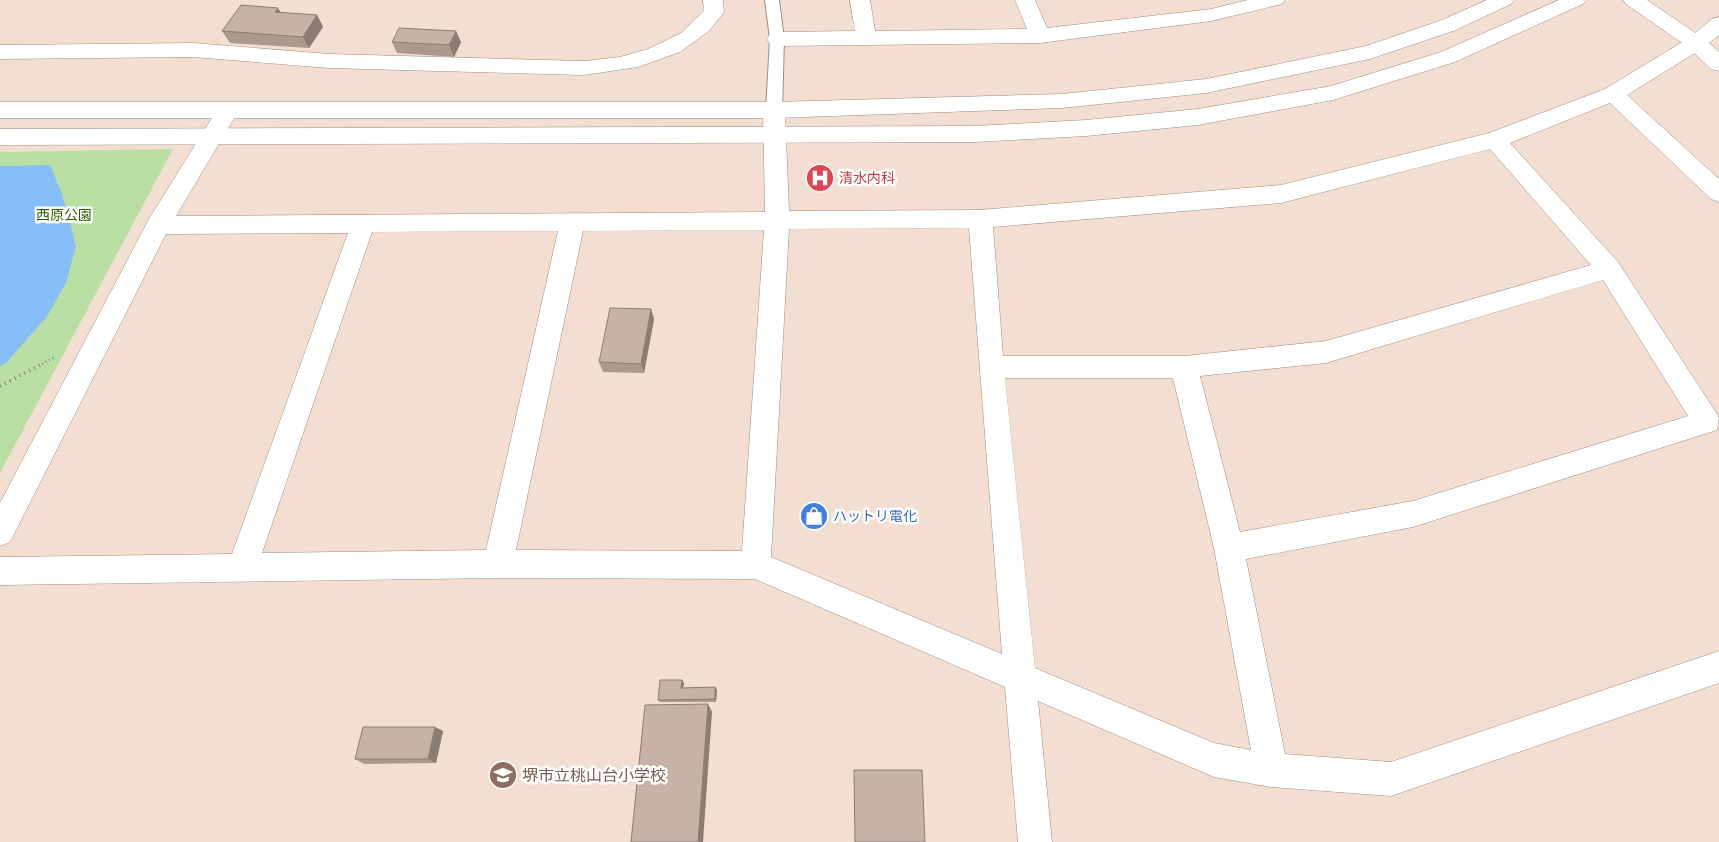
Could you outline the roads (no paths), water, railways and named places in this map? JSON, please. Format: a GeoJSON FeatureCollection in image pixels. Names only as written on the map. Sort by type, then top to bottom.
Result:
{"type":"FeatureCollection","features":[{"type":"Feature","properties":{"kind":"street"},"geometry":{"type":"LineString","coordinates":[[0,52],[193,50],[329,61],[584,68],[614,66],[640,60],[686,41],[705,25],[714,12],[713,0]]}},
{"type":"Feature","properties":{"kind":"street"},"geometry":{"type":"LineString","coordinates":[[860,0],[866,38]]}},
{"type":"Feature","properties":{"kind":"street"},"geometry":{"type":"LineString","coordinates":[[1025,0],[1040,36]]}},
{"type":"Feature","properties":{"kind":"street"},"geometry":{"type":"LineString","coordinates":[[778,38],[1040,36],[1192,8],[1275,0]]}},
{"type":"Feature","properties":{"kind":"street"},"geometry":{"type":"LineString","coordinates":[[0,137],[210,138],[774,122],[1062,101],[1206,86],[1370,52],[1449,25],[1504,0]]}},
{"type":"Feature","properties":{"kind":"street"},"geometry":{"type":"LineString","coordinates":[[0,110],[228,110],[774,122],[975,134],[1086,128],[1198,117],[1333,93],[1448,57],[1576,0]]}},
{"type":"Feature","properties":{"kind":"street"},"geometry":{"type":"LineString","coordinates":[[1634,0],[1696,43],[1719,64]]}},
{"type":"Feature","properties":{"kind":"street"},"geometry":{"type":"LineString","coordinates":[[158,225],[572,224],[980,220],[1281,194],[1495,140],[1613,94],[1696,43],[1719,24]]}},
{"type":"Feature","properties":{"kind":"street"},"geometry":{"type":"LineString","coordinates":[[1613,94],[1719,193]]}},
{"type":"Feature","properties":{"kind":"street"},"geometry":{"type":"LineString","coordinates":[[0,532],[158,225],[228,110]]}},
{"type":"Feature","properties":{"kind":"street"},"geometry":{"type":"LineString","coordinates":[[756,565],[777,222],[774,122]]}},
{"type":"Feature","properties":{"kind":"street"},"geometry":{"type":"LineString","coordinates":[[1229,548],[1413,514],[1707,422],[1609,269],[1495,140]]}},
{"type":"Feature","properties":{"kind":"street"},"geometry":{"type":"LineString","coordinates":[[980,220],[991,367],[1035,842]]}},
{"type":"Feature","properties":{"kind":"street"},"geometry":{"type":"LineString","coordinates":[[498,564],[572,224]]}},
{"type":"Feature","properties":{"kind":"street"},"geometry":{"type":"LineString","coordinates":[[242,568],[363,225]]}},
{"type":"Feature","properties":{"kind":"street"},"geometry":{"type":"LineString","coordinates":[[991,367],[1184,367],[1326,352],[1609,269]]}},
{"type":"Feature","properties":{"kind":"street"},"geometry":{"type":"LineString","coordinates":[[1184,367],[1229,548],[1270,770]]}},
{"type":"Feature","properties":{"kind":"street"},"geometry":{"type":"LineString","coordinates":[[0,571],[498,564],[756,565],[1214,760],[1270,770],[1391,779],[1719,667]]}},
{"type":"Feature","properties":{"kind":"lane"},"geometry":{"type":"LineString","coordinates":[[772,0],[778,38],[774,122]]}},
{"type":"Feature","properties":{"kind":"water"},"geometry":{"type":"Polygon","coordinates":[[[50,165],[62,194],[76,246],[66,283],[46,318],[6,363],[0,366],[0,166],[50,165]]]}},
{"type":"Feature","properties":{"kind":"place","name":"清水内科"},"geometry":{"type":"Point","coordinates":[820,178]}},
{"type":"Feature","properties":{"kind":"place","name":"ハットリ電化"},"geometry":{"type":"Point","coordinates":[814,516]}},
{"type":"Feature","properties":{"kind":"place","name":"堺市立桃山台小学校"},"geometry":{"type":"Point","coordinates":[503,775]}},
{"type":"Feature","properties":{"kind":"park label","name":"西原公園"},"geometry":{"type":"Point","coordinates":[64,215]}}]}
